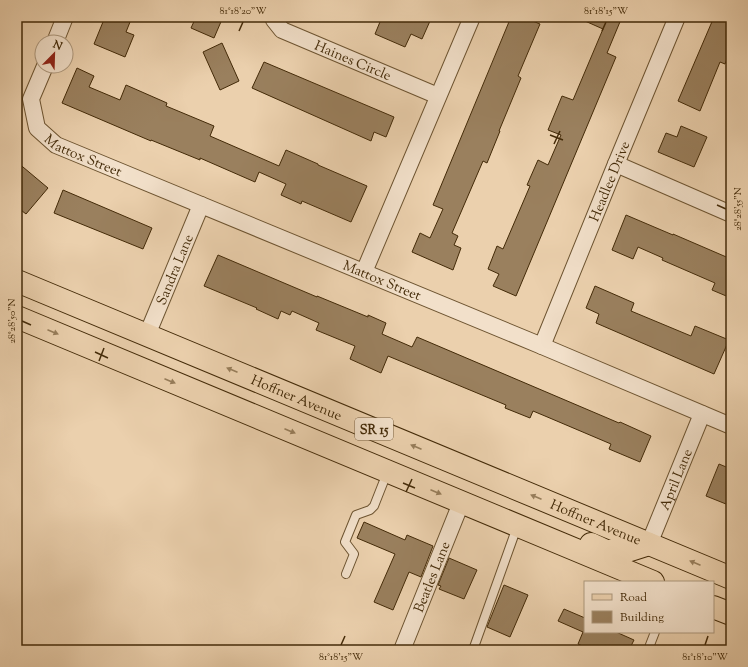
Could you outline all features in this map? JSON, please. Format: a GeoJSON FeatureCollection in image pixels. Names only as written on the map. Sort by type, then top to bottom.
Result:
{"type":"FeatureCollection","features":[{"type":"Feature","properties":{"kind":"main road","name":"Hoffner Avenue"},"geometry":{"type":"LineString","coordinates":[[17,281],[731,578]]}},
{"type":"Feature","properties":{"kind":"main road","name":"SR 15"},"geometry":{"type":"LineString","coordinates":[[17,317],[651,581]]}},
{"type":"Feature","properties":{"kind":"main road"},"geometry":{"type":"LineString","coordinates":[[461,503],[487,498],[606,551],[627,551],[649,544]]}},
{"type":"Feature","properties":{"kind":"main road"},"geometry":{"type":"LineString","coordinates":[[714,586],[731,592]]}},
{"type":"Feature","properties":{"kind":"main road"},"geometry":{"type":"LineString","coordinates":[[714,607],[731,614]]}},
{"type":"Feature","properties":{"kind":"street"},"geometry":{"type":"LineString","coordinates":[[58,34],[65,17]]}},
{"type":"Feature","properties":{"kind":"street","name":"Haines Circle"},"geometry":{"type":"LineString","coordinates":[[274,17],[274,20],[282,30],[438,96]]}},
{"type":"Feature","properties":{"kind":"street"},"geometry":{"type":"LineString","coordinates":[[364,272],[472,17]]}},
{"type":"Feature","properties":{"kind":"street","name":"Headlee Drive"},"geometry":{"type":"LineString","coordinates":[[542,346],[678,17]]}},
{"type":"Feature","properties":{"kind":"street","name":"Mattox Street"},"geometry":{"type":"LineString","coordinates":[[42,74],[31,99],[37,128],[56,145],[201,204],[731,426]]}},
{"type":"Feature","properties":{"kind":"street"},"geometry":{"type":"LineString","coordinates":[[616,164],[731,214]]}},
{"type":"Feature","properties":{"kind":"street","name":"Sandra Lane"},"geometry":{"type":"LineString","coordinates":[[147,335],[201,204]]}},
{"type":"Feature","properties":{"kind":"street","name":"April Lane"},"geometry":{"type":"LineString","coordinates":[[649,544],[702,414]]}},
{"type":"Feature","properties":{"kind":"street","name":"Beatles Lane"},"geometry":{"type":"LineString","coordinates":[[402,650],[461,503]]}},
{"type":"Feature","properties":{"kind":"lane"},"geometry":{"type":"LineString","coordinates":[[346,574],[354,554],[345,542],[356,515],[370,510],[374,506],[388,472]]}},
{"type":"Feature","properties":{"kind":"lane"},"geometry":{"type":"LineString","coordinates":[[473,650],[517,526]]}},
{"type":"Feature","properties":{"kind":"lane"},"geometry":{"type":"LineString","coordinates":[[648,650],[656,633]]}},
{"type":"Feature","properties":{"kind":"building"},"geometry":{"type":"Polygon","coordinates":[[[105,17],[118,17],[130,22],[126,32],[134,35],[125,57],[94,44],[105,17]]]}},
{"type":"Feature","properties":{"kind":"building"},"geometry":{"type":"Polygon","coordinates":[[[196,17],[223,17],[214,38],[191,28],[196,17]]]}},
{"type":"Feature","properties":{"kind":"building"},"geometry":{"type":"Polygon","coordinates":[[[382,17],[420,17],[430,21],[422,39],[411,34],[405,47],[375,34],[382,17]]]}},
{"type":"Feature","properties":{"kind":"building"},"geometry":{"type":"Polygon","coordinates":[[[511,17],[523,17],[540,24],[518,76],[521,78],[487,163],[483,161],[452,233],[458,236],[454,245],[461,248],[453,270],[412,252],[420,233],[430,238],[443,209],[433,205],[511,17]]]}},
{"type":"Feature","properties":{"kind":"building"},"geometry":{"type":"Polygon","coordinates":[[[576,17],[622,17],[607,53],[616,57],[516,296],[493,286],[499,274],[488,269],[497,246],[503,249],[530,186],[527,185],[538,160],[548,165],[561,135],[548,130],[562,96],[573,100],[603,29],[576,17]]]}},
{"type":"Feature","properties":{"kind":"building"},"geometry":{"type":"Polygon","coordinates":[[[714,17],[724,17],[731,20],[731,48],[725,64],[720,62],[700,111],[678,101],[714,17]]]}},
{"type":"Feature","properties":{"kind":"building"},"geometry":{"type":"Polygon","coordinates":[[[222,43],[239,81],[220,90],[203,52],[222,43]]]}},
{"type":"Feature","properties":{"kind":"building"},"geometry":{"type":"Polygon","coordinates":[[[264,62],[394,117],[386,137],[374,132],[371,141],[252,88],[264,62]]]}},
{"type":"Feature","properties":{"kind":"building"},"geometry":{"type":"Polygon","coordinates":[[[77,68],[94,76],[89,87],[120,100],[126,85],[167,103],[166,106],[214,126],[210,136],[279,166],[286,150],[367,186],[351,222],[302,201],[301,204],[281,195],[286,184],[259,172],[255,182],[200,158],[200,160],[151,141],[62,103],[77,68]]]}},
{"type":"Feature","properties":{"kind":"building"},"geometry":{"type":"Polygon","coordinates":[[[681,126],[707,137],[694,167],[658,152],[666,133],[677,137],[681,126]]]}},
{"type":"Feature","properties":{"kind":"building"},"geometry":{"type":"Polygon","coordinates":[[[17,162],[48,188],[26,214],[17,207],[17,162]]]}},
{"type":"Feature","properties":{"kind":"building"},"geometry":{"type":"Polygon","coordinates":[[[63,190],[152,228],[143,249],[54,213],[63,190]]]}},
{"type":"Feature","properties":{"kind":"building"},"geometry":{"type":"Polygon","coordinates":[[[626,215],[731,259],[731,298],[712,290],[715,283],[662,260],[663,258],[638,247],[633,259],[612,250],[626,215]]]}},
{"type":"Feature","properties":{"kind":"building"},"geometry":{"type":"Polygon","coordinates":[[[218,255],[317,297],[386,323],[382,334],[412,347],[417,337],[651,436],[640,462],[609,449],[611,444],[545,416],[533,411],[530,418],[505,408],[506,405],[388,356],[381,373],[350,359],[355,346],[316,330],[319,323],[292,311],[290,315],[281,311],[278,319],[256,309],[257,308],[204,286],[218,255]]]}},
{"type":"Feature","properties":{"kind":"building"},"geometry":{"type":"Polygon","coordinates":[[[595,286],[634,303],[631,311],[691,336],[695,326],[729,340],[714,374],[596,323],[599,314],[586,308],[595,286]]]}},
{"type":"Feature","properties":{"kind":"building"},"geometry":{"type":"Polygon","coordinates":[[[719,464],[731,469],[731,506],[706,496],[719,464]]]}},
{"type":"Feature","properties":{"kind":"building"},"geometry":{"type":"Polygon","coordinates":[[[364,522],[405,540],[407,535],[433,546],[421,577],[409,572],[393,610],[374,602],[395,554],[357,538],[364,522]]]}},
{"type":"Feature","properties":{"kind":"building"},"geometry":{"type":"Polygon","coordinates":[[[449,558],[477,570],[464,599],[439,589],[441,586],[438,585],[449,558]]]}},
{"type":"Feature","properties":{"kind":"building"},"geometry":{"type":"Polygon","coordinates":[[[504,585],[528,595],[510,637],[487,627],[504,585]]]}},
{"type":"Feature","properties":{"kind":"building"},"geometry":{"type":"Polygon","coordinates":[[[564,609],[584,618],[584,633],[618,633],[634,640],[629,650],[591,650],[578,644],[583,632],[558,621],[564,609]]]}}]}
